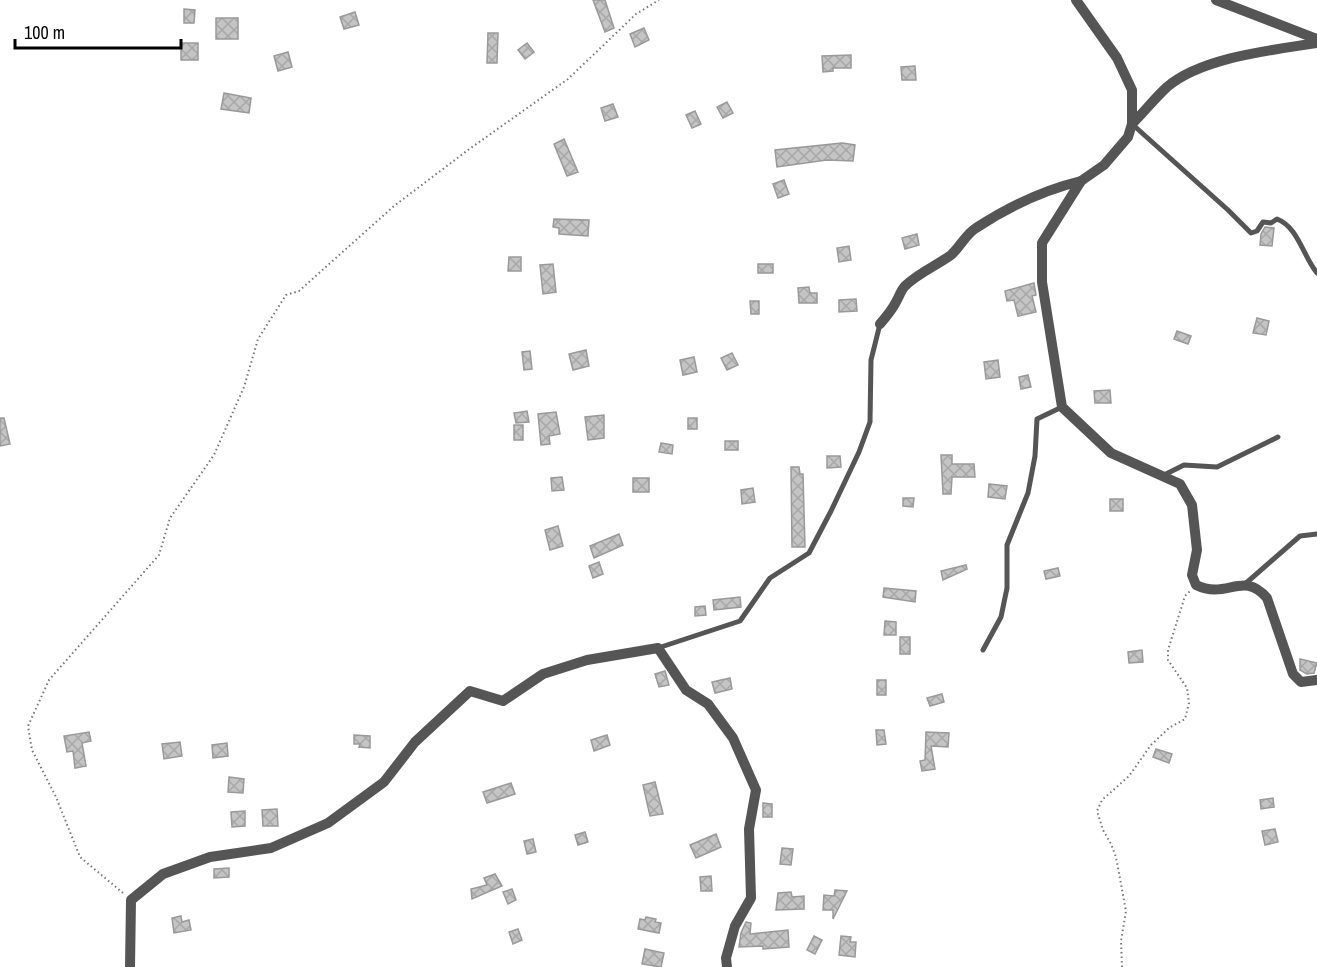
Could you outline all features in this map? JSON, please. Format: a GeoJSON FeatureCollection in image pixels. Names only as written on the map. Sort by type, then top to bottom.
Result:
{"type":"FeatureCollection","features":[{"type":"Feature","properties":{"kind":"street"},"geometry":{"type":"LineString","coordinates":[[880,324],[903,288],[953,253],[974,228],[988,222],[1001,212],[1056,187],[1081,181],[1104,165],[1128,137],[1132,124],[1132,90],[1117,58],[1076,0]]}},
{"type":"Feature","properties":{"kind":"street"},"geometry":{"type":"LineString","coordinates":[[1216,0],[1317,41]]}},
{"type":"Feature","properties":{"kind":"street"},"geometry":{"type":"LineString","coordinates":[[1132,124],[1168,86],[1194,70],[1245,56],[1317,41]]}},
{"type":"Feature","properties":{"kind":"street"},"geometry":{"type":"LineString","coordinates":[[1081,181],[1042,243],[1042,282],[1062,407],[1112,453],[1180,484],[1192,505],[1197,550],[1192,575],[1196,585],[1207,591],[1219,591],[1245,584],[1259,589],[1267,598],[1293,674],[1301,682],[1317,680]]}},
{"type":"Feature","properties":{"kind":"street"},"geometry":{"type":"LineString","coordinates":[[130,967],[131,900],[163,874],[210,857],[271,848],[328,823],[384,782],[415,742],[470,691],[503,701],[543,674],[587,660],[658,648],[686,690],[708,704],[733,738],[756,790],[749,830],[751,898],[735,926],[726,958],[726,967]]}},
{"type":"Feature","properties":{"kind":"lane"},"geometry":{"type":"LineString","coordinates":[[1132,124],[1251,233],[1257,231],[1263,222],[1271,224],[1277,219],[1291,227],[1302,251],[1317,273]]}},
{"type":"Feature","properties":{"kind":"lane"},"geometry":{"type":"LineString","coordinates":[[658,648],[740,621],[770,578],[809,553],[859,452],[870,422],[871,360],[880,324]]}},
{"type":"Feature","properties":{"kind":"lane"},"geometry":{"type":"LineString","coordinates":[[982,650],[1001,617],[1007,588],[1006,545],[1028,493],[1035,456],[1037,419],[1062,407]]}},
{"type":"Feature","properties":{"kind":"lane"},"geometry":{"type":"LineString","coordinates":[[1163,476],[1184,465],[1217,467],[1278,437]]}},
{"type":"Feature","properties":{"kind":"lane"},"geometry":{"type":"LineString","coordinates":[[1245,584],[1300,536],[1317,534]]}},
{"type":"Feature","properties":{"kind":"path"},"geometry":{"type":"LineString","coordinates":[[131,900],[80,857],[56,797],[32,750],[28,726],[49,680],[159,555],[170,518],[214,455],[244,387],[258,339],[286,295],[300,291],[394,206],[568,79],[636,14],[659,0]]}},
{"type":"Feature","properties":{"kind":"path"},"geometry":{"type":"LineString","coordinates":[[1122,967],[1120,941],[1126,911],[1116,857],[1097,811],[1102,800],[1129,776],[1151,745],[1169,728],[1185,719],[1189,703],[1187,688],[1168,660],[1168,650],[1185,596],[1196,585]]}},
{"type":"Feature","properties":{"kind":"building"},"geometry":{"type":"Polygon","coordinates":[[[593,0],[605,0],[614,28],[605,32],[593,0]]]}},
{"type":"Feature","properties":{"kind":"building"},"geometry":{"type":"Polygon","coordinates":[[[184,9],[195,10],[194,23],[184,23],[184,9]]]}},
{"type":"Feature","properties":{"kind":"building"},"geometry":{"type":"Polygon","coordinates":[[[355,12],[359,25],[344,29],[340,17],[355,12]]]}},
{"type":"Feature","properties":{"kind":"building"},"geometry":{"type":"Polygon","coordinates":[[[216,18],[238,18],[238,39],[216,39],[216,18]]]}},
{"type":"Feature","properties":{"kind":"building"},"geometry":{"type":"Polygon","coordinates":[[[644,28],[649,40],[635,47],[630,34],[644,28]]]}},
{"type":"Feature","properties":{"kind":"building"},"geometry":{"type":"Polygon","coordinates":[[[488,33],[498,33],[497,63],[487,63],[488,33]]]}},
{"type":"Feature","properties":{"kind":"building"},"geometry":{"type":"Polygon","coordinates":[[[181,43],[198,43],[198,60],[181,60],[181,43]]]}},
{"type":"Feature","properties":{"kind":"building"},"geometry":{"type":"Polygon","coordinates":[[[527,43],[534,52],[525,59],[518,50],[527,43]]]}},
{"type":"Feature","properties":{"kind":"building"},"geometry":{"type":"Polygon","coordinates":[[[288,52],[292,67],[278,71],[274,56],[288,52]]]}},
{"type":"Feature","properties":{"kind":"building"},"geometry":{"type":"Polygon","coordinates":[[[851,55],[851,68],[833,68],[833,71],[823,72],[822,56],[851,55]]]}},
{"type":"Feature","properties":{"kind":"building"},"geometry":{"type":"Polygon","coordinates":[[[915,66],[916,80],[902,80],[901,67],[915,66]]]}},
{"type":"Feature","properties":{"kind":"building"},"geometry":{"type":"Polygon","coordinates":[[[224,93],[251,98],[249,113],[221,109],[224,93]]]}},
{"type":"Feature","properties":{"kind":"building"},"geometry":{"type":"Polygon","coordinates":[[[727,102],[733,113],[723,118],[717,107],[727,102]]]}},
{"type":"Feature","properties":{"kind":"building"},"geometry":{"type":"Polygon","coordinates":[[[613,104],[618,117],[605,121],[601,108],[613,104]]]}},
{"type":"Feature","properties":{"kind":"building"},"geometry":{"type":"Polygon","coordinates":[[[695,111],[701,124],[692,128],[686,115],[695,111]]]}},
{"type":"Feature","properties":{"kind":"building"},"geometry":{"type":"Polygon","coordinates":[[[564,139],[578,172],[567,176],[554,144],[564,139]]]}},
{"type":"Feature","properties":{"kind":"building"},"geometry":{"type":"Polygon","coordinates":[[[842,143],[855,145],[853,161],[827,160],[777,167],[775,150],[842,143]]]}},
{"type":"Feature","properties":{"kind":"building"},"geometry":{"type":"Polygon","coordinates":[[[784,180],[789,194],[778,198],[773,184],[784,180]]]}},
{"type":"Feature","properties":{"kind":"building"},"geometry":{"type":"Polygon","coordinates":[[[554,219],[589,220],[588,236],[559,234],[559,228],[553,227],[554,219]]]}},
{"type":"Feature","properties":{"kind":"building"},"geometry":{"type":"Polygon","coordinates":[[[1265,227],[1274,228],[1272,246],[1260,245],[1261,234],[1265,227]]]}},
{"type":"Feature","properties":{"kind":"building"},"geometry":{"type":"Polygon","coordinates":[[[917,234],[919,245],[905,249],[902,238],[917,234]]]}},
{"type":"Feature","properties":{"kind":"building"},"geometry":{"type":"Polygon","coordinates":[[[849,246],[851,260],[839,262],[837,248],[849,246]]]}},
{"type":"Feature","properties":{"kind":"building"},"geometry":{"type":"Polygon","coordinates":[[[509,257],[521,257],[521,271],[508,271],[509,257]]]}},
{"type":"Feature","properties":{"kind":"building"},"geometry":{"type":"Polygon","coordinates":[[[553,264],[556,292],[543,294],[540,265],[553,264]]]}},
{"type":"Feature","properties":{"kind":"building"},"geometry":{"type":"Polygon","coordinates":[[[758,264],[773,264],[773,273],[758,273],[758,264]]]}},
{"type":"Feature","properties":{"kind":"building"},"geometry":{"type":"Polygon","coordinates":[[[1034,283],[1036,295],[1032,296],[1036,312],[1018,316],[1014,300],[1007,301],[1005,291],[1034,283]]]}},
{"type":"Feature","properties":{"kind":"building"},"geometry":{"type":"Polygon","coordinates":[[[809,287],[810,293],[817,293],[817,303],[799,303],[798,288],[809,287]]]}},
{"type":"Feature","properties":{"kind":"building"},"geometry":{"type":"Polygon","coordinates":[[[856,299],[857,311],[839,312],[839,300],[856,299]]]}},
{"type":"Feature","properties":{"kind":"building"},"geometry":{"type":"Polygon","coordinates":[[[750,301],[759,301],[759,314],[751,314],[750,301]]]}},
{"type":"Feature","properties":{"kind":"building"},"geometry":{"type":"Polygon","coordinates":[[[1257,318],[1269,321],[1266,335],[1253,333],[1257,318]]]}},
{"type":"Feature","properties":{"kind":"building"},"geometry":{"type":"Polygon","coordinates":[[[1177,331],[1191,336],[1188,344],[1174,339],[1177,331]]]}},
{"type":"Feature","properties":{"kind":"building"},"geometry":{"type":"Polygon","coordinates":[[[586,350],[589,366],[573,370],[569,354],[586,350]]]}},
{"type":"Feature","properties":{"kind":"building"},"geometry":{"type":"Polygon","coordinates":[[[530,351],[532,369],[524,370],[522,352],[530,351]]]}},
{"type":"Feature","properties":{"kind":"building"},"geometry":{"type":"Polygon","coordinates":[[[732,353],[738,365],[727,370],[721,358],[732,353]]]}},
{"type":"Feature","properties":{"kind":"building"},"geometry":{"type":"Polygon","coordinates":[[[694,357],[697,372],[683,375],[680,360],[694,357]]]}},
{"type":"Feature","properties":{"kind":"building"},"geometry":{"type":"Polygon","coordinates":[[[998,360],[1000,377],[986,379],[984,362],[998,360]]]}},
{"type":"Feature","properties":{"kind":"building"},"geometry":{"type":"Polygon","coordinates":[[[1028,375],[1031,387],[1021,389],[1019,377],[1028,375]]]}},
{"type":"Feature","properties":{"kind":"building"},"geometry":{"type":"Polygon","coordinates":[[[1110,390],[1111,403],[1095,403],[1094,391],[1110,390]]]}},
{"type":"Feature","properties":{"kind":"building"},"geometry":{"type":"Polygon","coordinates":[[[527,411],[529,422],[516,423],[514,413],[527,411]]]}},
{"type":"Feature","properties":{"kind":"building"},"geometry":{"type":"Polygon","coordinates":[[[556,412],[560,434],[549,436],[550,444],[541,445],[538,414],[556,412]]]}},
{"type":"Feature","properties":{"kind":"building"},"geometry":{"type":"Polygon","coordinates":[[[604,415],[604,438],[588,440],[585,417],[604,415]]]}},
{"type":"Feature","properties":{"kind":"building"},"geometry":{"type":"Polygon","coordinates":[[[0,418],[4,418],[10,444],[0,446],[0,418]]]}},
{"type":"Feature","properties":{"kind":"building"},"geometry":{"type":"Polygon","coordinates":[[[688,418],[697,418],[697,429],[688,429],[688,418]]]}},
{"type":"Feature","properties":{"kind":"building"},"geometry":{"type":"Polygon","coordinates":[[[514,425],[523,425],[523,440],[514,440],[514,425]]]}},
{"type":"Feature","properties":{"kind":"building"},"geometry":{"type":"Polygon","coordinates":[[[725,441],[738,441],[738,450],[725,450],[725,441]]]}},
{"type":"Feature","properties":{"kind":"building"},"geometry":{"type":"Polygon","coordinates":[[[661,443],[673,445],[672,454],[659,452],[661,443]]]}},
{"type":"Feature","properties":{"kind":"building"},"geometry":{"type":"Polygon","coordinates":[[[941,455],[952,455],[952,464],[974,464],[975,477],[952,477],[951,494],[943,494],[941,455]]]}},
{"type":"Feature","properties":{"kind":"building"},"geometry":{"type":"Polygon","coordinates":[[[827,456],[840,456],[841,467],[827,468],[827,456]]]}},
{"type":"Feature","properties":{"kind":"building"},"geometry":{"type":"Polygon","coordinates":[[[791,467],[799,467],[800,474],[803,474],[805,547],[792,547],[791,467]]]}},
{"type":"Feature","properties":{"kind":"building"},"geometry":{"type":"Polygon","coordinates":[[[562,477],[564,490],[552,491],[551,478],[562,477]]]}},
{"type":"Feature","properties":{"kind":"building"},"geometry":{"type":"Polygon","coordinates":[[[633,478],[649,478],[649,492],[633,492],[633,478]]]}},
{"type":"Feature","properties":{"kind":"building"},"geometry":{"type":"Polygon","coordinates":[[[989,484],[1007,486],[1005,499],[988,497],[989,484]]]}},
{"type":"Feature","properties":{"kind":"building"},"geometry":{"type":"Polygon","coordinates":[[[753,488],[755,502],[742,504],[741,490],[753,488]]]}},
{"type":"Feature","properties":{"kind":"building"},"geometry":{"type":"Polygon","coordinates":[[[903,498],[914,498],[913,507],[903,506],[903,498]]]}},
{"type":"Feature","properties":{"kind":"building"},"geometry":{"type":"Polygon","coordinates":[[[1110,499],[1123,499],[1123,511],[1110,511],[1110,499]]]}},
{"type":"Feature","properties":{"kind":"building"},"geometry":{"type":"Polygon","coordinates":[[[558,526],[563,546],[550,550],[545,530],[558,526]]]}},
{"type":"Feature","properties":{"kind":"building"},"geometry":{"type":"Polygon","coordinates":[[[619,534],[623,545],[594,558],[590,546],[619,534]]]}},
{"type":"Feature","properties":{"kind":"building"},"geometry":{"type":"Polygon","coordinates":[[[599,562],[603,574],[593,578],[589,566],[599,562]]]}},
{"type":"Feature","properties":{"kind":"building"},"geometry":{"type":"Polygon","coordinates":[[[966,565],[967,569],[943,580],[941,571],[966,565]]]}},
{"type":"Feature","properties":{"kind":"building"},"geometry":{"type":"Polygon","coordinates":[[[1058,568],[1060,576],[1046,579],[1044,571],[1058,568]]]}},
{"type":"Feature","properties":{"kind":"building"},"geometry":{"type":"Polygon","coordinates":[[[884,588],[916,591],[915,602],[883,597],[884,588]]]}},
{"type":"Feature","properties":{"kind":"building"},"geometry":{"type":"Polygon","coordinates":[[[740,597],[741,607],[714,610],[713,600],[740,597]]]}},
{"type":"Feature","properties":{"kind":"building"},"geometry":{"type":"Polygon","coordinates":[[[705,606],[706,615],[695,616],[695,607],[705,606]]]}},
{"type":"Feature","properties":{"kind":"building"},"geometry":{"type":"Polygon","coordinates":[[[885,621],[896,622],[896,635],[884,635],[885,621]]]}},
{"type":"Feature","properties":{"kind":"building"},"geometry":{"type":"Polygon","coordinates":[[[900,637],[910,637],[910,654],[900,654],[900,637]]]}},
{"type":"Feature","properties":{"kind":"building"},"geometry":{"type":"Polygon","coordinates":[[[1142,650],[1143,662],[1129,663],[1128,652],[1142,650]]]}},
{"type":"Feature","properties":{"kind":"building"},"geometry":{"type":"Polygon","coordinates":[[[1300,659],[1317,663],[1314,673],[1307,674],[1300,670],[1300,659]]]}},
{"type":"Feature","properties":{"kind":"building"},"geometry":{"type":"Polygon","coordinates":[[[665,671],[669,685],[659,687],[655,674],[665,671]]]}},
{"type":"Feature","properties":{"kind":"building"},"geometry":{"type":"Polygon","coordinates":[[[730,678],[732,689],[715,693],[712,682],[730,678]]]}},
{"type":"Feature","properties":{"kind":"building"},"geometry":{"type":"Polygon","coordinates":[[[877,680],[886,680],[886,695],[877,695],[877,680]]]}},
{"type":"Feature","properties":{"kind":"building"},"geometry":{"type":"Polygon","coordinates":[[[942,694],[944,702],[930,706],[927,698],[942,694]]]}},
{"type":"Feature","properties":{"kind":"building"},"geometry":{"type":"Polygon","coordinates":[[[876,730],[884,730],[886,744],[877,745],[876,730]]]}},
{"type":"Feature","properties":{"kind":"building"},"geometry":{"type":"Polygon","coordinates":[[[89,732],[91,741],[82,743],[86,766],[75,768],[73,751],[67,752],[64,736],[89,732]]]}},
{"type":"Feature","properties":{"kind":"building"},"geometry":{"type":"Polygon","coordinates":[[[926,732],[949,733],[948,747],[931,746],[935,769],[922,771],[920,761],[925,760],[926,732]]]}},
{"type":"Feature","properties":{"kind":"building"},"geometry":{"type":"Polygon","coordinates":[[[354,735],[370,736],[370,748],[354,744],[354,735]]]}},
{"type":"Feature","properties":{"kind":"building"},"geometry":{"type":"Polygon","coordinates":[[[607,735],[610,745],[594,751],[591,740],[607,735]]]}},
{"type":"Feature","properties":{"kind":"building"},"geometry":{"type":"Polygon","coordinates":[[[180,742],[182,756],[164,759],[162,744],[180,742]]]}},
{"type":"Feature","properties":{"kind":"building"},"geometry":{"type":"Polygon","coordinates":[[[227,743],[228,756],[213,758],[212,745],[227,743]]]}},
{"type":"Feature","properties":{"kind":"building"},"geometry":{"type":"Polygon","coordinates":[[[1156,749],[1172,754],[1169,763],[1153,757],[1156,749]]]}},
{"type":"Feature","properties":{"kind":"building"},"geometry":{"type":"Polygon","coordinates":[[[229,777],[244,779],[243,793],[228,792],[229,777]]]}},
{"type":"Feature","properties":{"kind":"building"},"geometry":{"type":"Polygon","coordinates":[[[655,782],[663,814],[650,816],[643,785],[655,782]]]}},
{"type":"Feature","properties":{"kind":"building"},"geometry":{"type":"Polygon","coordinates":[[[511,783],[515,794],[487,803],[483,792],[511,783]]]}},
{"type":"Feature","properties":{"kind":"building"},"geometry":{"type":"Polygon","coordinates":[[[1273,798],[1274,807],[1261,809],[1260,800],[1273,798]]]}},
{"type":"Feature","properties":{"kind":"building"},"geometry":{"type":"Polygon","coordinates":[[[763,803],[772,804],[772,817],[763,817],[763,803]]]}},
{"type":"Feature","properties":{"kind":"building"},"geometry":{"type":"Polygon","coordinates":[[[277,809],[278,826],[263,826],[262,810],[277,809]]]}},
{"type":"Feature","properties":{"kind":"building"},"geometry":{"type":"Polygon","coordinates":[[[245,811],[245,826],[232,827],[231,812],[245,811]]]}},
{"type":"Feature","properties":{"kind":"building"},"geometry":{"type":"Polygon","coordinates":[[[1275,829],[1278,842],[1265,845],[1262,831],[1275,829]]]}},
{"type":"Feature","properties":{"kind":"building"},"geometry":{"type":"Polygon","coordinates":[[[585,832],[588,842],[578,845],[575,835],[585,832]]]}},
{"type":"Feature","properties":{"kind":"building"},"geometry":{"type":"Polygon","coordinates":[[[716,834],[721,847],[696,858],[690,845],[716,834]]]}},
{"type":"Feature","properties":{"kind":"building"},"geometry":{"type":"Polygon","coordinates":[[[533,839],[536,852],[527,854],[524,841],[533,839]]]}},
{"type":"Feature","properties":{"kind":"building"},"geometry":{"type":"Polygon","coordinates":[[[782,848],[793,849],[791,865],[780,864],[782,848]]]}},
{"type":"Feature","properties":{"kind":"building"},"geometry":{"type":"Polygon","coordinates":[[[229,868],[229,877],[214,878],[214,869],[229,868]]]}},
{"type":"Feature","properties":{"kind":"building"},"geometry":{"type":"Polygon","coordinates":[[[495,874],[502,886],[472,899],[471,889],[487,885],[484,878],[495,874]]]}},
{"type":"Feature","properties":{"kind":"building"},"geometry":{"type":"Polygon","coordinates":[[[711,876],[712,891],[701,891],[700,877],[711,876]]]}},
{"type":"Feature","properties":{"kind":"building"},"geometry":{"type":"Polygon","coordinates":[[[512,889],[516,900],[508,904],[503,892],[512,889]]]}},
{"type":"Feature","properties":{"kind":"building"},"geometry":{"type":"Polygon","coordinates":[[[835,890],[847,891],[833,919],[833,910],[823,910],[824,895],[834,896],[835,890]]]}},
{"type":"Feature","properties":{"kind":"building"},"geometry":{"type":"Polygon","coordinates":[[[791,892],[792,897],[804,896],[804,909],[776,910],[778,893],[791,892]]]}},
{"type":"Feature","properties":{"kind":"building"},"geometry":{"type":"Polygon","coordinates":[[[181,916],[182,922],[189,920],[191,930],[174,933],[172,918],[181,916]]]}},
{"type":"Feature","properties":{"kind":"building"},"geometry":{"type":"Polygon","coordinates":[[[646,917],[656,919],[655,922],[661,923],[659,933],[638,929],[640,919],[645,920],[646,917]]]}},
{"type":"Feature","properties":{"kind":"building"},"geometry":{"type":"Polygon","coordinates":[[[746,922],[751,923],[750,934],[788,930],[789,947],[763,949],[763,946],[739,947],[741,933],[746,922]]]}},
{"type":"Feature","properties":{"kind":"building"},"geometry":{"type":"Polygon","coordinates":[[[518,929],[522,940],[513,944],[509,932],[518,929]]]}},
{"type":"Feature","properties":{"kind":"building"},"geometry":{"type":"Polygon","coordinates":[[[814,936],[822,940],[815,954],[807,950],[814,936]]]}},
{"type":"Feature","properties":{"kind":"building"},"geometry":{"type":"Polygon","coordinates":[[[841,936],[851,937],[850,942],[856,942],[855,957],[839,955],[841,936]]]}},
{"type":"Feature","properties":{"kind":"building"},"geometry":{"type":"Polygon","coordinates":[[[645,949],[664,953],[661,967],[642,964],[645,949]]]}}]}
